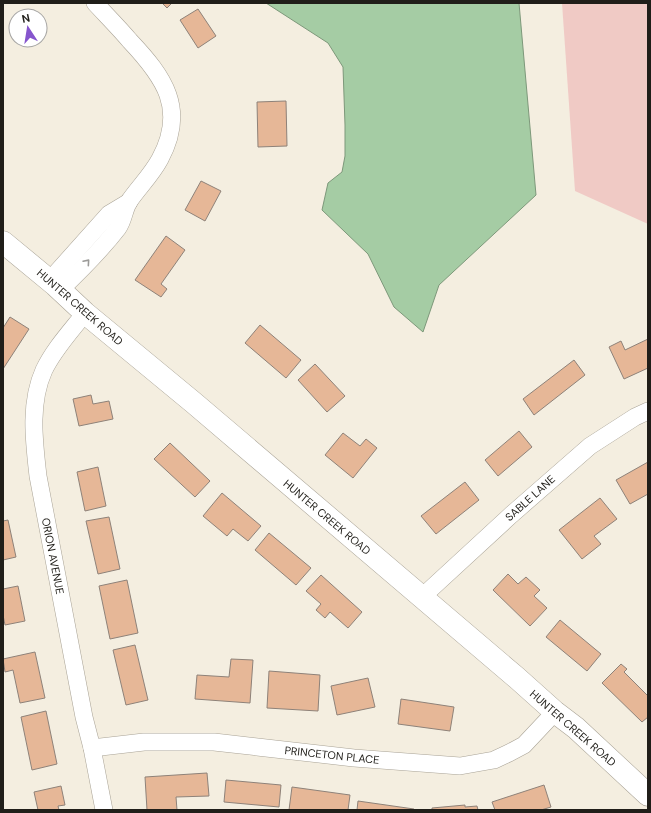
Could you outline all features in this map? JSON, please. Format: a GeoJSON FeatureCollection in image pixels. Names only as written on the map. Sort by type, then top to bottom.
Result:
{"type":"FeatureCollection","features":[{"type":"Feature","properties":{"kind":"main road","name":"HUNTER CREEK ROAD"},"geometry":{"type":"LineString","coordinates":[[3,242],[422,597],[555,712],[576,728],[648,795]]}},
{"type":"Feature","properties":{"kind":"street"},"geometry":{"type":"LineString","coordinates":[[55,285],[109,214],[129,202],[152,174],[168,142],[172,125],[172,108],[167,90],[156,70],[95,3]]}},
{"type":"Feature","properties":{"kind":"street","name":"ORION AVENUE"},"geometry":{"type":"LineString","coordinates":[[85,313],[63,341],[44,371],[35,405],[34,440],[38,476],[84,717],[92,748],[104,810]]}},
{"type":"Feature","properties":{"kind":"street","name":"SABLE LANE"},"geometry":{"type":"LineString","coordinates":[[422,597],[511,515],[590,446],[635,417],[648,411]]}},
{"type":"Feature","properties":{"kind":"street","name":"PRINCETON PLACE"},"geometry":{"type":"LineString","coordinates":[[92,748],[144,742],[214,742],[354,758],[460,766],[494,760],[524,745],[555,712]]}},
{"type":"Feature","properties":{"kind":"shaded area"},"geometry":{"type":"Polygon","coordinates":[[[266,3],[519,3],[536,195],[439,285],[423,332],[394,307],[368,254],[322,210],[328,183],[342,172],[345,156],[343,67],[328,43],[266,3]]]}},
{"type":"Feature","properties":{"kind":"shaded area"},"geometry":{"type":"Polygon","coordinates":[[[562,3],[648,3],[648,224],[575,191],[562,3]]]}},
{"type":"Feature","properties":{"kind":"building"},"geometry":{"type":"Polygon","coordinates":[[[162,3],[172,3],[167,8],[162,3]]]}},
{"type":"Feature","properties":{"kind":"building"},"geometry":{"type":"Polygon","coordinates":[[[198,9],[216,36],[198,48],[180,20],[198,9]]]}},
{"type":"Feature","properties":{"kind":"building"},"geometry":{"type":"Polygon","coordinates":[[[286,101],[287,146],[258,147],[257,102],[286,101]]]}},
{"type":"Feature","properties":{"kind":"building"},"geometry":{"type":"Polygon","coordinates":[[[201,181],[221,191],[205,221],[185,210],[201,181]]]}},
{"type":"Feature","properties":{"kind":"building"},"geometry":{"type":"Polygon","coordinates":[[[166,236],[185,250],[161,284],[167,289],[161,297],[135,280],[166,236]]]}},
{"type":"Feature","properties":{"kind":"building"},"geometry":{"type":"Polygon","coordinates":[[[10,317],[29,329],[3,369],[3,328],[10,317]]]}},
{"type":"Feature","properties":{"kind":"building"},"geometry":{"type":"Polygon","coordinates":[[[260,325],[301,360],[286,378],[245,343],[260,325]]]}},
{"type":"Feature","properties":{"kind":"building"},"geometry":{"type":"Polygon","coordinates":[[[648,339],[648,368],[624,379],[609,347],[621,341],[625,350],[648,339]]]}},
{"type":"Feature","properties":{"kind":"building"},"geometry":{"type":"Polygon","coordinates":[[[574,360],[585,375],[534,415],[523,399],[574,360]]]}},
{"type":"Feature","properties":{"kind":"building"},"geometry":{"type":"Polygon","coordinates":[[[315,364],[345,396],[327,412],[298,380],[315,364]]]}},
{"type":"Feature","properties":{"kind":"building"},"geometry":{"type":"Polygon","coordinates":[[[91,395],[93,404],[109,401],[113,419],[79,426],[73,399],[91,395]]]}},
{"type":"Feature","properties":{"kind":"building"},"geometry":{"type":"Polygon","coordinates":[[[519,431],[532,447],[498,476],[485,460],[519,431]]]}},
{"type":"Feature","properties":{"kind":"building"},"geometry":{"type":"Polygon","coordinates":[[[343,433],[360,446],[366,439],[377,448],[353,478],[325,455],[343,433]]]}},
{"type":"Feature","properties":{"kind":"building"},"geometry":{"type":"Polygon","coordinates":[[[170,443],[210,481],[195,497],[154,459],[170,443]]]}},
{"type":"Feature","properties":{"kind":"building"},"geometry":{"type":"Polygon","coordinates":[[[648,462],[648,494],[630,504],[616,480],[648,462]]]}},
{"type":"Feature","properties":{"kind":"building"},"geometry":{"type":"Polygon","coordinates":[[[98,467],[106,506],[85,511],[77,472],[98,467]]]}},
{"type":"Feature","properties":{"kind":"building"},"geometry":{"type":"Polygon","coordinates":[[[465,482],[479,500],[436,534],[421,516],[465,482]]]}},
{"type":"Feature","properties":{"kind":"building"},"geometry":{"type":"Polygon","coordinates":[[[222,493],[261,526],[248,541],[233,529],[227,536],[203,516],[222,493]]]}},
{"type":"Feature","properties":{"kind":"building"},"geometry":{"type":"Polygon","coordinates":[[[600,498],[617,519],[594,536],[601,544],[582,559],[559,530],[600,498]]]}},
{"type":"Feature","properties":{"kind":"building"},"geometry":{"type":"Polygon","coordinates":[[[109,517],[120,569],[98,574],[86,521],[109,517]]]}},
{"type":"Feature","properties":{"kind":"building"},"geometry":{"type":"Polygon","coordinates":[[[8,520],[16,557],[3,560],[3,521],[8,520]]]}},
{"type":"Feature","properties":{"kind":"building"},"geometry":{"type":"Polygon","coordinates":[[[269,533],[311,568],[296,585],[255,550],[269,533]]]}},
{"type":"Feature","properties":{"kind":"building"},"geometry":{"type":"Polygon","coordinates":[[[508,574],[518,584],[526,577],[540,590],[534,596],[547,608],[530,626],[493,590],[508,574]]]}},
{"type":"Feature","properties":{"kind":"building"},"geometry":{"type":"Polygon","coordinates":[[[321,575],[362,612],[348,628],[330,612],[325,618],[316,610],[321,604],[306,591],[321,575]]]}},
{"type":"Feature","properties":{"kind":"building"},"geometry":{"type":"Polygon","coordinates":[[[127,580],[138,633],[110,639],[99,586],[127,580]]]}},
{"type":"Feature","properties":{"kind":"building"},"geometry":{"type":"Polygon","coordinates":[[[18,586],[25,621],[5,625],[3,615],[3,589],[18,586]]]}},
{"type":"Feature","properties":{"kind":"building"},"geometry":{"type":"Polygon","coordinates":[[[560,620],[601,654],[587,671],[546,637],[560,620]]]}},
{"type":"Feature","properties":{"kind":"building"},"geometry":{"type":"Polygon","coordinates":[[[135,645],[148,700],[126,705],[113,650],[135,645]]]}},
{"type":"Feature","properties":{"kind":"building"},"geometry":{"type":"Polygon","coordinates":[[[35,652],[45,698],[20,703],[13,670],[5,672],[3,659],[35,652]]]}},
{"type":"Feature","properties":{"kind":"building"},"geometry":{"type":"Polygon","coordinates":[[[231,659],[253,660],[250,703],[195,699],[197,675],[229,677],[231,659]]]}},
{"type":"Feature","properties":{"kind":"building"},"geometry":{"type":"Polygon","coordinates":[[[621,664],[627,669],[624,672],[648,696],[648,717],[642,722],[602,683],[621,664]]]}},
{"type":"Feature","properties":{"kind":"building"},"geometry":{"type":"Polygon","coordinates":[[[269,671],[320,675],[318,711],[267,708],[269,671]]]}},
{"type":"Feature","properties":{"kind":"building"},"geometry":{"type":"Polygon","coordinates":[[[368,678],[375,707],[337,715],[331,686],[368,678]]]}},
{"type":"Feature","properties":{"kind":"building"},"geometry":{"type":"Polygon","coordinates":[[[401,699],[454,707],[450,731],[398,724],[401,699]]]}},
{"type":"Feature","properties":{"kind":"building"},"geometry":{"type":"Polygon","coordinates":[[[46,711],[57,764],[32,770],[21,717],[46,711]]]}},
{"type":"Feature","properties":{"kind":"building"},"geometry":{"type":"Polygon","coordinates":[[[207,773],[209,796],[176,797],[177,810],[147,810],[145,777],[207,773]]]}},
{"type":"Feature","properties":{"kind":"building"},"geometry":{"type":"Polygon","coordinates":[[[226,780],[281,785],[279,807],[224,802],[226,780]]]}},
{"type":"Feature","properties":{"kind":"building"},"geometry":{"type":"Polygon","coordinates":[[[544,785],[551,807],[541,810],[495,810],[492,802],[544,785]]]}},
{"type":"Feature","properties":{"kind":"building"},"geometry":{"type":"Polygon","coordinates":[[[61,786],[65,805],[58,806],[59,810],[38,810],[34,792],[61,786]]]}},
{"type":"Feature","properties":{"kind":"building"},"geometry":{"type":"Polygon","coordinates":[[[292,787],[350,795],[348,810],[289,810],[292,787]]]}},
{"type":"Feature","properties":{"kind":"building"},"geometry":{"type":"Polygon","coordinates":[[[358,801],[414,809],[414,810],[357,810],[358,801]]]}},
{"type":"Feature","properties":{"kind":"building"},"geometry":{"type":"Polygon","coordinates":[[[465,805],[465,807],[477,806],[478,810],[432,810],[432,808],[465,805]]]}}]}
